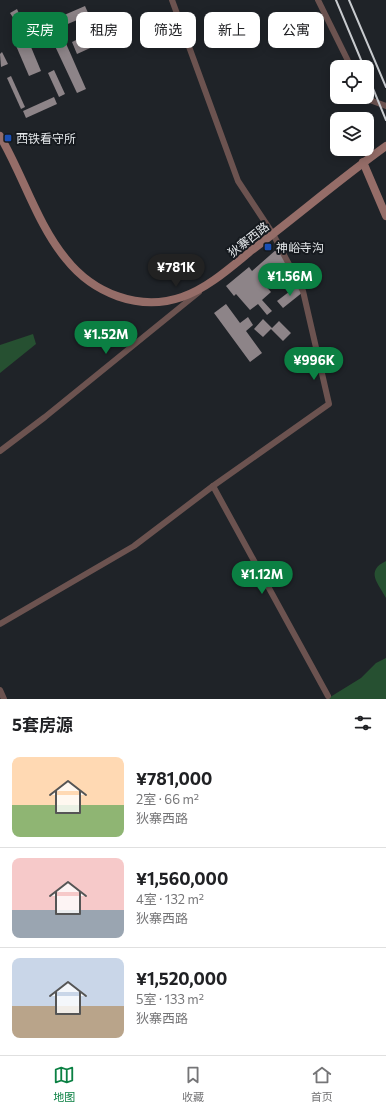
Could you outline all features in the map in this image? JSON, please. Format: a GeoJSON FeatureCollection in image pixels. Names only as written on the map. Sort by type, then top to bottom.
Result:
{"type":"FeatureCollection","features":[{"type":"Feature","properties":{"kind":"main road","name":"狄寨西路"},"geometry":{"type":"LineString","coordinates":[[0,136],[45,226],[58,248],[80,275],[98,288],[125,299],[146,302],[176,299],[191,293],[222,273],[363,162],[386,146]]}},
{"type":"Feature","properties":{"kind":"main road"},"geometry":{"type":"LineString","coordinates":[[363,162],[386,216]]}},
{"type":"Feature","properties":{"kind":"street"},"geometry":{"type":"LineString","coordinates":[[0,624],[134,546],[213,486],[329,404],[303,291],[273,234],[238,181],[172,0]]}},
{"type":"Feature","properties":{"kind":"street"},"geometry":{"type":"LineString","coordinates":[[318,0],[348,60]]}},
{"type":"Feature","properties":{"kind":"street"},"geometry":{"type":"LineString","coordinates":[[374,102],[386,106]]}},
{"type":"Feature","properties":{"kind":"street"},"geometry":{"type":"LineString","coordinates":[[0,450],[45,417],[222,273]]}},
{"type":"Feature","properties":{"kind":"street"},"geometry":{"type":"LineString","coordinates":[[213,486],[328,696]]}},
{"type":"Feature","properties":{"kind":"street"},"geometry":{"type":"LineString","coordinates":[[0,690],[4,699]]}},
{"type":"Feature","properties":{"kind":"green space"},"geometry":{"type":"Polygon","coordinates":[[[33,334],[36,344],[0,373],[0,345],[33,334]]]}},
{"type":"Feature","properties":{"kind":"green space"},"geometry":{"type":"Polygon","coordinates":[[[386,561],[386,598],[375,578],[375,573],[376,569],[386,561]]]}},
{"type":"Feature","properties":{"kind":"green space"},"geometry":{"type":"Polygon","coordinates":[[[386,658],[386,699],[327,699],[361,678],[376,663],[386,658]]]}},
{"type":"Feature","properties":{"kind":"building"},"geometry":{"type":"Polygon","coordinates":[[[85,6],[88,12],[76,12],[76,20],[68,24],[68,13],[85,6]]]}},
{"type":"Feature","properties":{"kind":"building"},"geometry":{"type":"Polygon","coordinates":[[[17,9],[18,12],[12,12],[12,16],[10,13],[17,9]]]}},
{"type":"Feature","properties":{"kind":"building"},"geometry":{"type":"Polygon","coordinates":[[[76,40],[76,48],[90,48],[77,54],[72,42],[76,40]]]}},
{"type":"Feature","properties":{"kind":"building"},"geometry":{"type":"Polygon","coordinates":[[[17,48],[31,48],[41,71],[29,76],[17,48]]]}},
{"type":"Feature","properties":{"kind":"building"},"geometry":{"type":"Polygon","coordinates":[[[56,48],[68,48],[86,89],[77,93],[56,48]]]}},
{"type":"Feature","properties":{"kind":"building"},"geometry":{"type":"Polygon","coordinates":[[[2,52],[8,64],[1,67],[0,54],[2,52]]]}},
{"type":"Feature","properties":{"kind":"building"},"geometry":{"type":"Polygon","coordinates":[[[54,70],[65,94],[59,97],[48,73],[54,70]]]}},
{"type":"Feature","properties":{"kind":"building"},"geometry":{"type":"Polygon","coordinates":[[[11,76],[25,107],[21,109],[7,78],[11,76]]]}},
{"type":"Feature","properties":{"kind":"building"},"geometry":{"type":"Polygon","coordinates":[[[54,97],[57,104],[26,118],[23,111],[54,97]]]}},
{"type":"Feature","properties":{"kind":"building"},"geometry":{"type":"Polygon","coordinates":[[[277,249],[294,268],[289,272],[283,265],[263,283],[271,292],[262,300],[272,311],[267,315],[258,304],[250,310],[236,294],[234,296],[226,286],[249,267],[252,271],[277,249]]]}},
{"type":"Feature","properties":{"kind":"building"},"geometry":{"type":"Polygon","coordinates":[[[298,285],[303,292],[283,308],[277,301],[298,285]]]}},
{"type":"Feature","properties":{"kind":"building"},"geometry":{"type":"Polygon","coordinates":[[[226,304],[240,323],[248,317],[253,325],[246,331],[262,353],[250,362],[214,313],[226,304]]]}},
{"type":"Feature","properties":{"kind":"building"},"geometry":{"type":"Polygon","coordinates":[[[263,319],[272,328],[279,321],[291,333],[283,341],[271,329],[263,337],[254,329],[263,319]]]}},
{"type":"Feature","properties":{"kind":"railway"},"geometry":{"type":"LineString","coordinates":[[336,0],[361,60]]}},
{"type":"Feature","properties":{"kind":"railway"},"geometry":{"type":"LineString","coordinates":[[349,0],[386,87]]}},
{"type":"Feature","properties":{"kind":"railway"},"geometry":{"type":"LineString","coordinates":[[374,91],[386,120]]}},
{"type":"Feature","properties":{"kind":"place","name":"西铁看守所"},"geometry":{"type":"Point","coordinates":[8,138]}},
{"type":"Feature","properties":{"kind":"place","name":"神峪寺沟"},"geometry":{"type":"Point","coordinates":[268,247]}}]}
